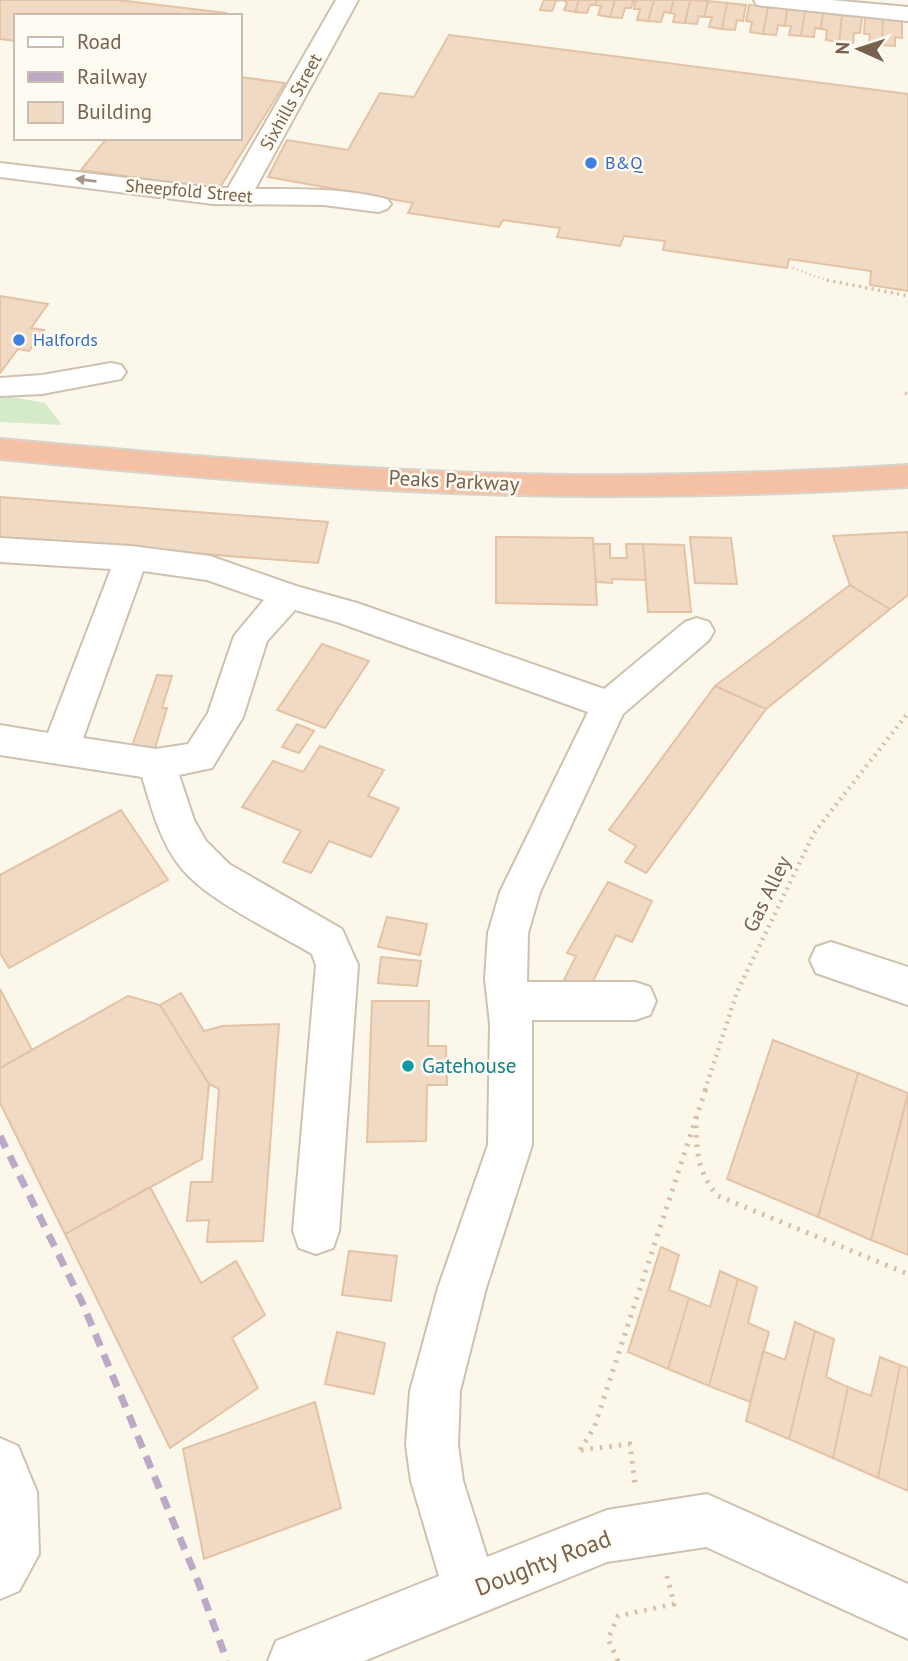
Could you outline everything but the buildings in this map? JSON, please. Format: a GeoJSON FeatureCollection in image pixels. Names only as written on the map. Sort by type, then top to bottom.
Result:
{"type":"FeatureCollection","features":[{"type":"Feature","properties":{"kind":"highway","name":"Peaks Parkway"},"geometry":{"type":"LineString","coordinates":[[0,449],[238,471],[563,486],[697,487],[908,476]]}},
{"type":"Feature","properties":{"kind":"street","name":"Sixhills Street"},"geometry":{"type":"LineString","coordinates":[[227,197],[244,186],[347,0]]}},
{"type":"Feature","properties":{"kind":"street"},"geometry":{"type":"LineString","coordinates":[[765,0],[908,13]]}},
{"type":"Feature","properties":{"kind":"street","name":"Sheepfold Street"},"geometry":{"type":"LineString","coordinates":[[0,170],[227,197],[324,197],[378,204]]}},
{"type":"Feature","properties":{"kind":"street"},"geometry":{"type":"LineString","coordinates":[[0,387],[20,389],[83,375],[111,372]]}},
{"type":"Feature","properties":{"kind":"street"},"geometry":{"type":"LineString","coordinates":[[0,550],[131,558],[211,568],[609,705]]}},
{"type":"Feature","properties":{"kind":"street"},"geometry":{"type":"LineString","coordinates":[[61,747],[131,558]]}},
{"type":"Feature","properties":{"kind":"street"},"geometry":{"type":"LineString","coordinates":[[0,740],[61,747],[156,764],[199,757],[225,717],[251,636],[288,596]]}},
{"type":"Feature","properties":{"kind":"street"},"geometry":{"type":"LineString","coordinates":[[470,1591],[437,1481],[432,1445],[435,1391],[462,1287],[510,1145],[511,1024],[506,979],[508,933],[520,892],[609,705],[697,632]]}},
{"type":"Feature","properties":{"kind":"street"},"geometry":{"type":"LineString","coordinates":[[156,764],[176,822],[192,853],[215,876],[328,942],[337,965],[316,1231]]}},
{"type":"Feature","properties":{"kind":"street"},"geometry":{"type":"LineString","coordinates":[[831,960],[908,986]]}},
{"type":"Feature","properties":{"kind":"street"},"geometry":{"type":"LineString","coordinates":[[509,1001],[635,1001]]}},
{"type":"Feature","properties":{"kind":"street"},"geometry":{"type":"LineString","coordinates":[[0,1464],[11,1492],[12,1554],[0,1572]]}},
{"type":"Feature","properties":{"kind":"street","name":"Doughty Road"},"geometry":{"type":"LineString","coordinates":[[296,1661],[607,1536],[707,1520],[908,1612]]}},
{"type":"Feature","properties":{"kind":"path"},"geometry":{"type":"LineString","coordinates":[[793,268],[837,284],[908,296]]}},
{"type":"Feature","properties":{"kind":"path","name":"Gas Alley"},"geometry":{"type":"LineString","coordinates":[[630,1444],[580,1450],[597,1418],[737,992],[814,833],[908,713]]}},
{"type":"Feature","properties":{"kind":"path"},"geometry":{"type":"LineString","coordinates":[[696,1112],[696,1164],[705,1183],[718,1196],[908,1274]]}},
{"type":"Feature","properties":{"kind":"path"},"geometry":{"type":"LineString","coordinates":[[618,1661],[608,1639],[618,1616],[674,1604],[665,1571]]}},
{"type":"Feature","properties":{"kind":"green space"},"geometry":{"type":"Polygon","coordinates":[[[0,395],[45,403],[62,425],[0,422],[0,395]]]}},
{"type":"Feature","properties":{"kind":"railway"},"geometry":{"type":"LineString","coordinates":[[0,1136],[82,1302],[197,1579],[227,1661]]}},
{"type":"Feature","properties":{"kind":"place","name":"B&Q"},"geometry":{"type":"Point","coordinates":[591,163]}},
{"type":"Feature","properties":{"kind":"place","name":"Halfords"},"geometry":{"type":"Point","coordinates":[19,340]}},
{"type":"Feature","properties":{"kind":"place","name":"Gatehouse"},"geometry":{"type":"Point","coordinates":[408,1066]}}]}
